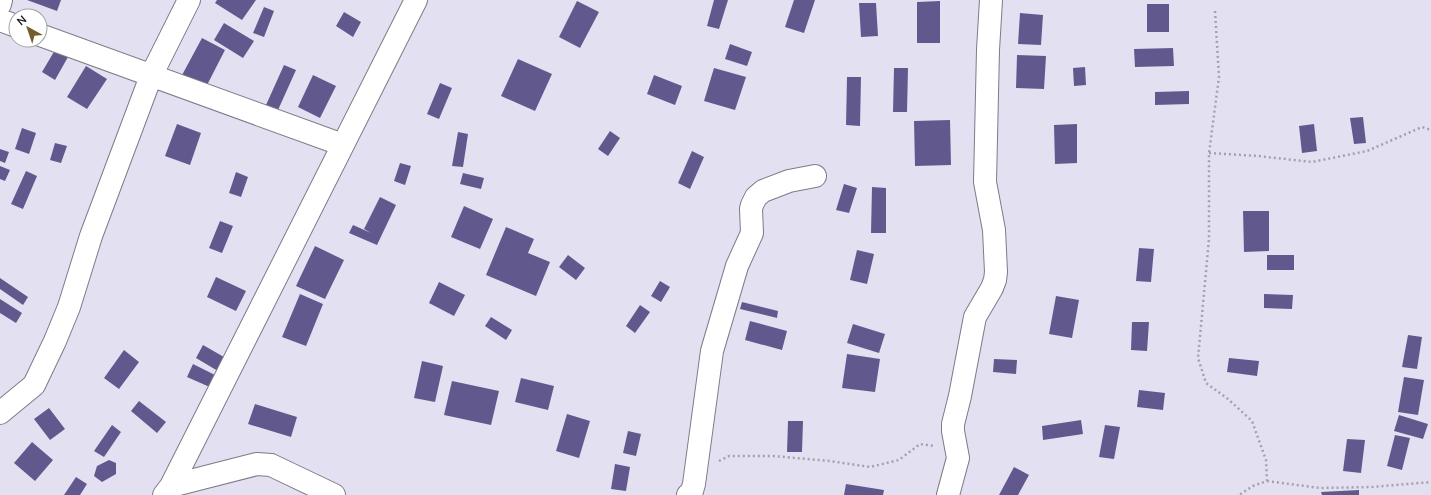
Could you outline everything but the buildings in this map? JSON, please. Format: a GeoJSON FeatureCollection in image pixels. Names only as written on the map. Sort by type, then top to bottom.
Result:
{"type":"FeatureCollection","features":[{"type":"Feature","properties":{"kind":"street"},"geometry":{"type":"LineString","coordinates":[[0,4],[2,0]]}},
{"type":"Feature","properties":{"kind":"street"},"geometry":{"type":"LineString","coordinates":[[0,413],[34,385],[55,341],[69,307],[91,236],[151,76],[189,0]]}},
{"type":"Feature","properties":{"kind":"street"},"geometry":{"type":"LineString","coordinates":[[168,491],[416,0]]}},
{"type":"Feature","properties":{"kind":"street"},"geometry":{"type":"LineString","coordinates":[[948,495],[958,458],[953,424],[960,396],[975,317],[992,288],[996,272],[994,230],[985,182],[988,50],[991,0]]}},
{"type":"Feature","properties":{"kind":"street"},"geometry":{"type":"LineString","coordinates":[[48,38],[343,145]]}},
{"type":"Feature","properties":{"kind":"street"},"geometry":{"type":"LineString","coordinates":[[688,495],[692,491],[694,484],[712,352],[736,266],[752,233],[752,205],[756,197],[763,191],[789,181],[815,176]]}},
{"type":"Feature","properties":{"kind":"street"},"geometry":{"type":"LineString","coordinates":[[168,491],[257,464],[271,464],[334,495]]}},
{"type":"Feature","properties":{"kind":"path"},"geometry":{"type":"LineString","coordinates":[[1215,11],[1219,77],[1209,153],[1209,239],[1198,358],[1206,383],[1228,399],[1252,421],[1266,460],[1268,481]]}},
{"type":"Feature","properties":{"kind":"path"},"geometry":{"type":"LineString","coordinates":[[1209,153],[1258,156],[1312,162],[1367,151],[1422,126],[1431,130]]}},
{"type":"Feature","properties":{"kind":"path"},"geometry":{"type":"LineString","coordinates":[[718,462],[729,456],[773,456],[830,461],[870,467],[899,460],[920,444],[956,448]]}},
{"type":"Feature","properties":{"kind":"path"},"geometry":{"type":"LineString","coordinates":[[1239,495],[1253,486],[1268,481],[1320,488],[1372,487],[1431,482]]}}]}
